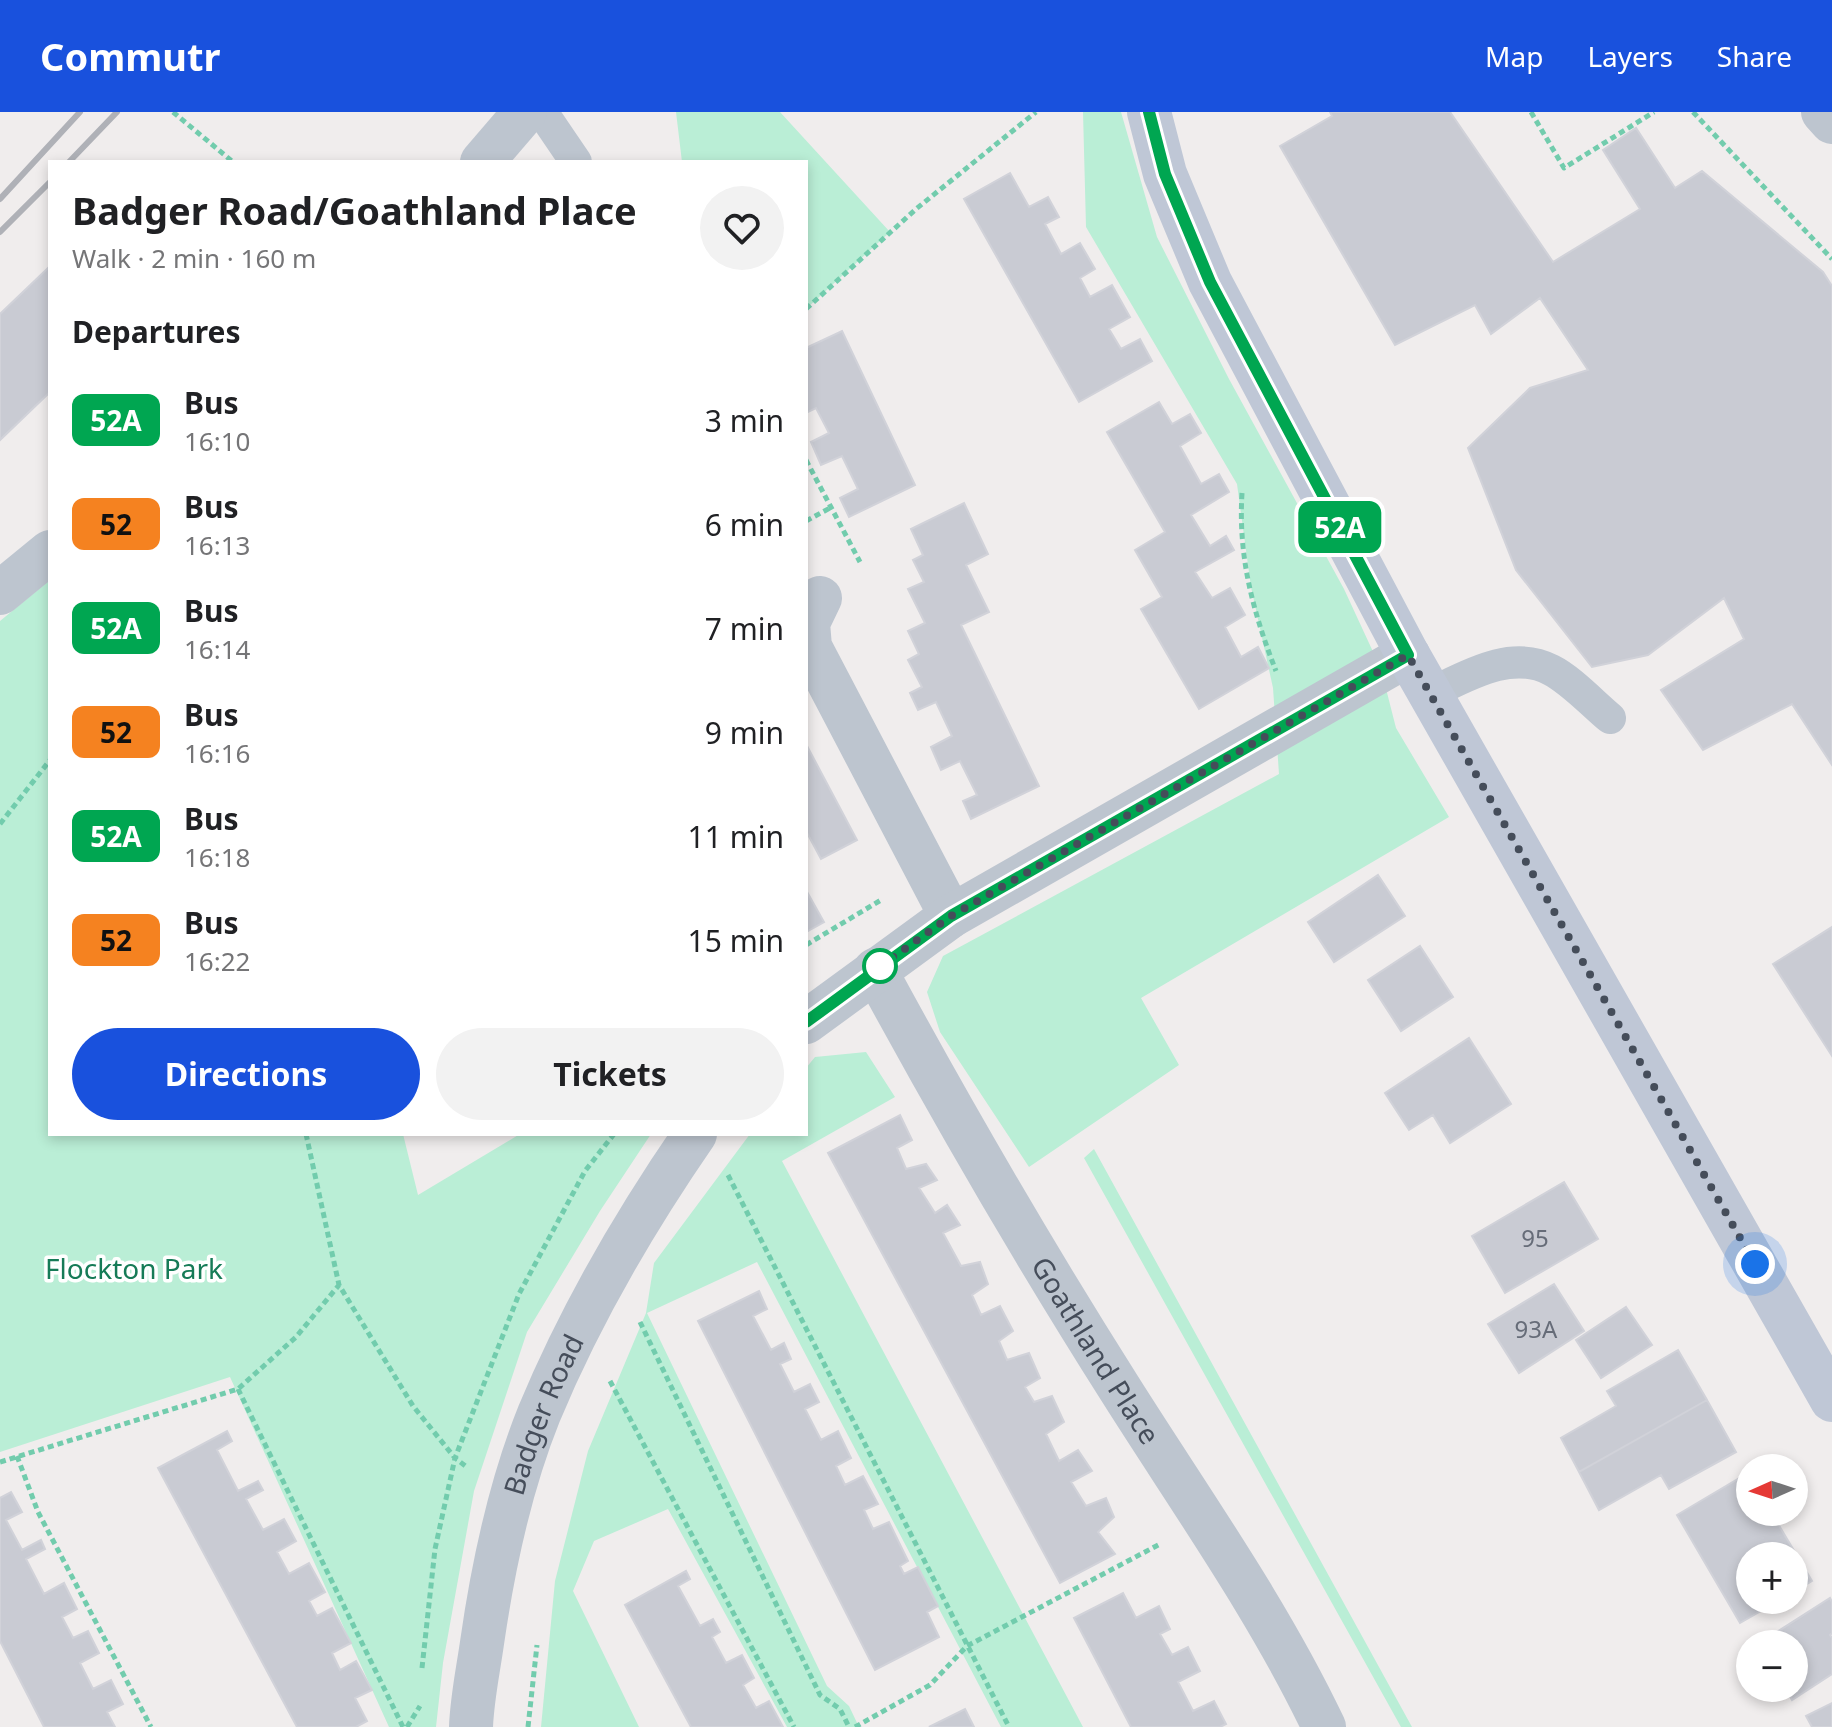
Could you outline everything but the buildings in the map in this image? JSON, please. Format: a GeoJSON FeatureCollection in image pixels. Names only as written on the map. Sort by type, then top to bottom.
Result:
{"type":"FeatureCollection","features":[{"type":"Feature","properties":{"kind":"main road"},"geometry":{"type":"LineString","coordinates":[[1149,112],[1165,174],[1210,282],[1408,655],[1832,1400]]}},
{"type":"Feature","properties":{"kind":"street"},"geometry":{"type":"LineString","coordinates":[[484,160],[525,112]]}},
{"type":"Feature","properties":{"kind":"street"},"geometry":{"type":"LineString","coordinates":[[1823,112],[1832,122]]}},
{"type":"Feature","properties":{"kind":"street"},"geometry":{"type":"LineString","coordinates":[[0,593],[48,554]]}},
{"type":"Feature","properties":{"kind":"street"},"geometry":{"type":"LineString","coordinates":[[820,598],[808,623],[810,647],[951,916]]}},
{"type":"Feature","properties":{"kind":"street"},"geometry":{"type":"LineString","coordinates":[[808,1020],[951,916],[1408,655]]}},
{"type":"Feature","properties":{"kind":"street","name":"Goathland Place"},"geometry":{"type":"LineString","coordinates":[[875,970],[980,1162],[1073,1316],[1255,1601],[1324,1727]]}},
{"type":"Feature","properties":{"kind":"street","name":"Badger Road"},"geometry":{"type":"LineString","coordinates":[[471,1727],[488,1599],[511,1502],[539,1415],[612,1265],[659,1186],[708,1148]]}},
{"type":"Feature","properties":{"kind":"lane"},"geometry":{"type":"LineString","coordinates":[[542,112],[575,160]]}},
{"type":"Feature","properties":{"kind":"lane"},"geometry":{"type":"LineString","coordinates":[[1431,693],[1485,667],[1518,662],[1550,669],[1610,718]]}},
{"type":"Feature","properties":{"kind":"path"},"geometry":{"type":"LineString","coordinates":[[173,112],[231,160]]}},
{"type":"Feature","properties":{"kind":"path"},"geometry":{"type":"LineString","coordinates":[[808,307],[916,209],[1036,112]]}},
{"type":"Feature","properties":{"kind":"path"},"geometry":{"type":"LineString","coordinates":[[1531,112],[1564,168],[1654,112]]}},
{"type":"Feature","properties":{"kind":"path"},"geometry":{"type":"LineString","coordinates":[[1693,112],[1832,259]]}},
{"type":"Feature","properties":{"kind":"path"},"geometry":{"type":"LineString","coordinates":[[808,464],[868,577],[820,598]]}},
{"type":"Feature","properties":{"kind":"path"},"geometry":{"type":"LineString","coordinates":[[1242,493],[1240,523],[1243,565],[1257,624],[1277,673]]}},
{"type":"Feature","properties":{"kind":"path"},"geometry":{"type":"LineString","coordinates":[[808,520],[830,508]]}},
{"type":"Feature","properties":{"kind":"path"},"geometry":{"type":"LineString","coordinates":[[0,824],[48,763]]}},
{"type":"Feature","properties":{"kind":"path"},"geometry":{"type":"LineString","coordinates":[[808,944],[892,893]]}},
{"type":"Feature","properties":{"kind":"path"},"geometry":{"type":"LineString","coordinates":[[306,1136],[339,1285],[413,1406],[455,1458],[511,1502]]}},
{"type":"Feature","properties":{"kind":"path"},"geometry":{"type":"LineString","coordinates":[[708,1148],[1009,1727]]}},
{"type":"Feature","properties":{"kind":"path"},"geometry":{"type":"LineString","coordinates":[[612,1265],[820,1695],[840,1709],[852,1727],[930,1685],[967,1646],[1203,1521]]}},
{"type":"Feature","properties":{"kind":"path"},"geometry":{"type":"LineString","coordinates":[[0,1462],[238,1389],[296,1337],[339,1285]]}},
{"type":"Feature","properties":{"kind":"path"},"geometry":{"type":"LineString","coordinates":[[580,1328],[794,1727]]}},
{"type":"Feature","properties":{"kind":"path"},"geometry":{"type":"LineString","coordinates":[[238,1389],[403,1727]]}},
{"type":"Feature","properties":{"kind":"path"},"geometry":{"type":"LineString","coordinates":[[17,1456],[38,1512],[151,1727]]}},
{"type":"Feature","properties":{"kind":"green space"},"geometry":{"type":"Polygon","coordinates":[[[676,112],[780,112],[890,232],[808,307],[808,160],[682,160],[676,112]]]}},
{"type":"Feature","properties":{"kind":"green space"},"geometry":{"type":"Polygon","coordinates":[[[1083,112],[1121,112],[1157,237],[1229,379],[1344,589],[1381,669],[1396,728],[1449,817],[1141,998],[1179,1065],[1029,1167],[940,1032],[927,992],[943,956],[1279,774],[1273,688],[1251,587],[1237,484],[1086,227],[1083,112]]]}},
{"type":"Feature","properties":{"kind":"green space","name":"Flockton Park"},"geometry":{"type":"Polygon","coordinates":[[[48,582],[48,1136],[403,1136],[418,1195],[517,1136],[650,1136],[527,1332],[474,1491],[443,1663],[436,1727],[389,1727],[230,1377],[0,1452],[0,621],[48,582]]]}},
{"type":"Feature","properties":{"kind":"green space"},"geometry":{"type":"Polygon","coordinates":[[[866,1052],[895,1097],[782,1161],[1083,1727],[1001,1727],[757,1262],[647,1313],[827,1686],[849,1706],[859,1727],[787,1727],[668,1509],[594,1541],[573,1591],[639,1727],[541,1727],[555,1581],[588,1451],[646,1313],[654,1263],[749,1136],[808,1136],[808,1066],[815,1057],[866,1052]]]}},
{"type":"Feature","properties":{"kind":"green space"},"geometry":{"type":"Polygon","coordinates":[[[1094,1149],[1412,1727],[1401,1727],[1084,1158],[1094,1149]]]}},
{"type":"Feature","properties":{"kind":"railway"},"geometry":{"type":"LineString","coordinates":[[0,199],[80,112]]}},
{"type":"Feature","properties":{"kind":"railway"},"geometry":{"type":"LineString","coordinates":[[71,160],[117,112]]}},
{"type":"Feature","properties":{"kind":"railway"},"geometry":{"type":"LineString","coordinates":[[0,232],[48,184]]}},
{"type":"Feature","properties":{"kind":"bus line","name":"52A"},"geometry":{"type":"LineString","coordinates":[[808,1020],[951,916],[1408,655],[1210,282],[1165,174],[1149,112]]}},
{"type":"Feature","properties":{"kind":"route"},"geometry":{"type":"LineString","coordinates":[[880,966],[875,970],[951,916],[1408,655],[1755,1264]]}}]}
